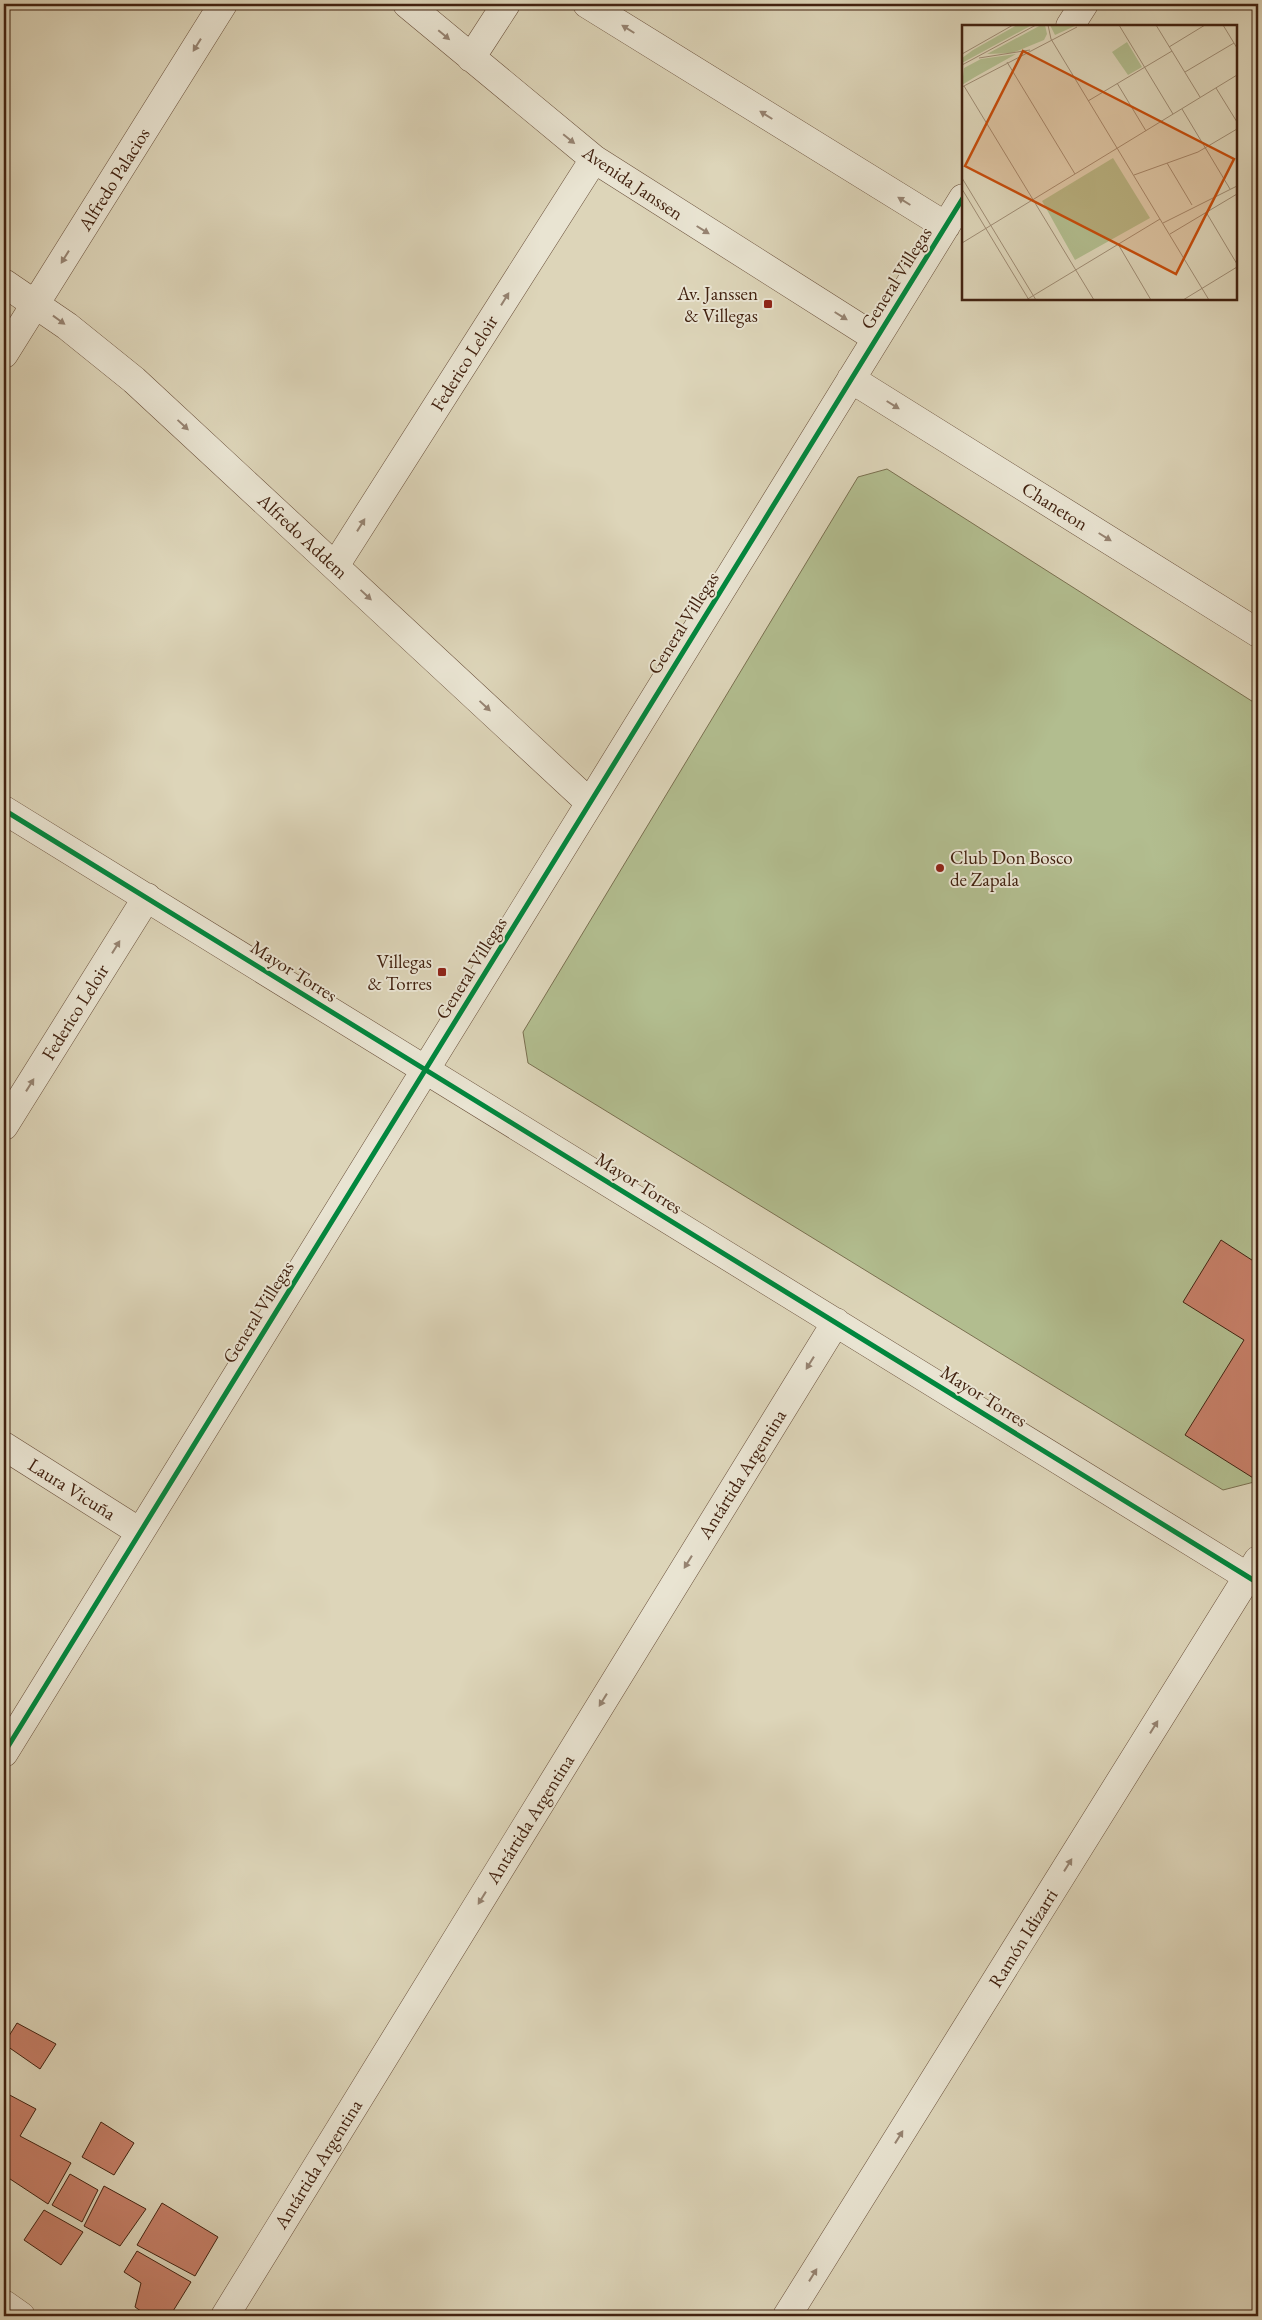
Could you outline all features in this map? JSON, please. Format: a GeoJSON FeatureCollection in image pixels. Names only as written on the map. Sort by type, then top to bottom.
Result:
{"type":"FeatureCollection","features":[{"type":"Feature","properties":{"kind":"street","name":"Alfredo Palacios"},"geometry":{"type":"LineString","coordinates":[[4,354],[223,4]]}},
{"type":"Feature","properties":{"kind":"street","name":"Avenida Janssen"},"geometry":{"type":"LineString","coordinates":[[407,4],[594,159],[876,338]]}},
{"type":"Feature","properties":{"kind":"street"},"geometry":{"type":"LineString","coordinates":[[471,58],[506,4]]}},
{"type":"Feature","properties":{"kind":"street"},"geometry":{"type":"LineString","coordinates":[[1071,25],[1084,4]]}},
{"type":"Feature","properties":{"kind":"street"},"geometry":{"type":"LineString","coordinates":[[590,5],[946,226]]}},
{"type":"Feature","properties":{"kind":"street","name":"Federico Leloir"},"geometry":{"type":"LineString","coordinates":[[335,566],[594,159]]}},
{"type":"Feature","properties":{"kind":"street","name":"General Villegas"},"geometry":{"type":"LineString","coordinates":[[4,1753],[962,200]]}},
{"type":"Feature","properties":{"kind":"street","name":"Alfredo Addem"},"geometry":{"type":"LineString","coordinates":[[4,283],[35,303],[134,380],[590,803]]}},
{"type":"Feature","properties":{"kind":"street","name":"Chaneton"},"geometry":{"type":"LineString","coordinates":[[851,379],[1258,633]]}},
{"type":"Feature","properties":{"kind":"street","name":"Mayor Torres"},"geometry":{"type":"LineString","coordinates":[[4,810],[836,1322],[1255,1573]]}},
{"type":"Feature","properties":{"kind":"street","name":"Federico Leloir"},"geometry":{"type":"LineString","coordinates":[[4,1126],[147,897]]}},
{"type":"Feature","properties":{"kind":"street","name":"Antártida Argentina"},"geometry":{"type":"LineString","coordinates":[[225,2316],[836,1322]]}},
{"type":"Feature","properties":{"kind":"street","name":"Laura Vicuña"},"geometry":{"type":"LineString","coordinates":[[4,1446],[140,1532]]}},
{"type":"Feature","properties":{"kind":"street","name":"Ramón Idizarri"},"geometry":{"type":"LineString","coordinates":[[787,2316],[1255,1573]]}},
{"type":"Feature","properties":{"kind":"street"},"geometry":{"type":"LineString","coordinates":[[4,2304],[21,2316]]}},
{"type":"Feature","properties":{"kind":"green space","name":"Club Don Bosco de Zapala"},"geometry":{"type":"Polygon","coordinates":[[[887,469],[1258,705],[1258,1481],[1223,1490],[528,1063],[523,1032],[858,477],[887,469]]]}},
{"type":"Feature","properties":{"kind":"building"},"geometry":{"type":"Polygon","coordinates":[[[1221,1240],[1258,1264],[1258,1481],[1185,1435],[1244,1340],[1183,1302],[1221,1240]]]}},
{"type":"Feature","properties":{"kind":"building"},"geometry":{"type":"Polygon","coordinates":[[[17,2023],[56,2044],[40,2069],[4,2044],[17,2023]]]}},
{"type":"Feature","properties":{"kind":"building"},"geometry":{"type":"Polygon","coordinates":[[[4,2092],[36,2109],[20,2136],[71,2163],[48,2204],[4,2175],[4,2092]]]}},
{"type":"Feature","properties":{"kind":"building"},"geometry":{"type":"Polygon","coordinates":[[[101,2122],[134,2143],[114,2175],[82,2157],[101,2122]]]}},
{"type":"Feature","properties":{"kind":"building"},"geometry":{"type":"Polygon","coordinates":[[[70,2174],[98,2190],[82,2222],[52,2205],[70,2174]]]}},
{"type":"Feature","properties":{"kind":"building"},"geometry":{"type":"Polygon","coordinates":[[[104,2186],[146,2209],[120,2246],[84,2226],[104,2186]]]}},
{"type":"Feature","properties":{"kind":"building"},"geometry":{"type":"Polygon","coordinates":[[[162,2203],[218,2237],[195,2276],[137,2245],[162,2203]]]}},
{"type":"Feature","properties":{"kind":"building"},"geometry":{"type":"Polygon","coordinates":[[[44,2210],[83,2232],[61,2265],[24,2240],[44,2210]]]}},
{"type":"Feature","properties":{"kind":"building"},"geometry":{"type":"Polygon","coordinates":[[[137,2251],[191,2282],[170,2316],[148,2316],[135,2307],[141,2283],[124,2272],[137,2251]]]}},
{"type":"Feature","properties":{"kind":"cycle path"},"geometry":{"type":"LineString","coordinates":[[4,1753],[962,200]]}},
{"type":"Feature","properties":{"kind":"cycle path"},"geometry":{"type":"LineString","coordinates":[[4,810],[1258,1583]]}},
{"type":"Feature","properties":{"kind":"place","name":"Av. Janssen & Villegas"},"geometry":{"type":"Point","coordinates":[768,304]}},
{"type":"Feature","properties":{"kind":"place","name":"Club Don Bosco de Zapala"},"geometry":{"type":"Point","coordinates":[940,868]}},
{"type":"Feature","properties":{"kind":"place","name":"Villegas & Torres"},"geometry":{"type":"Point","coordinates":[442,972]}}]}
